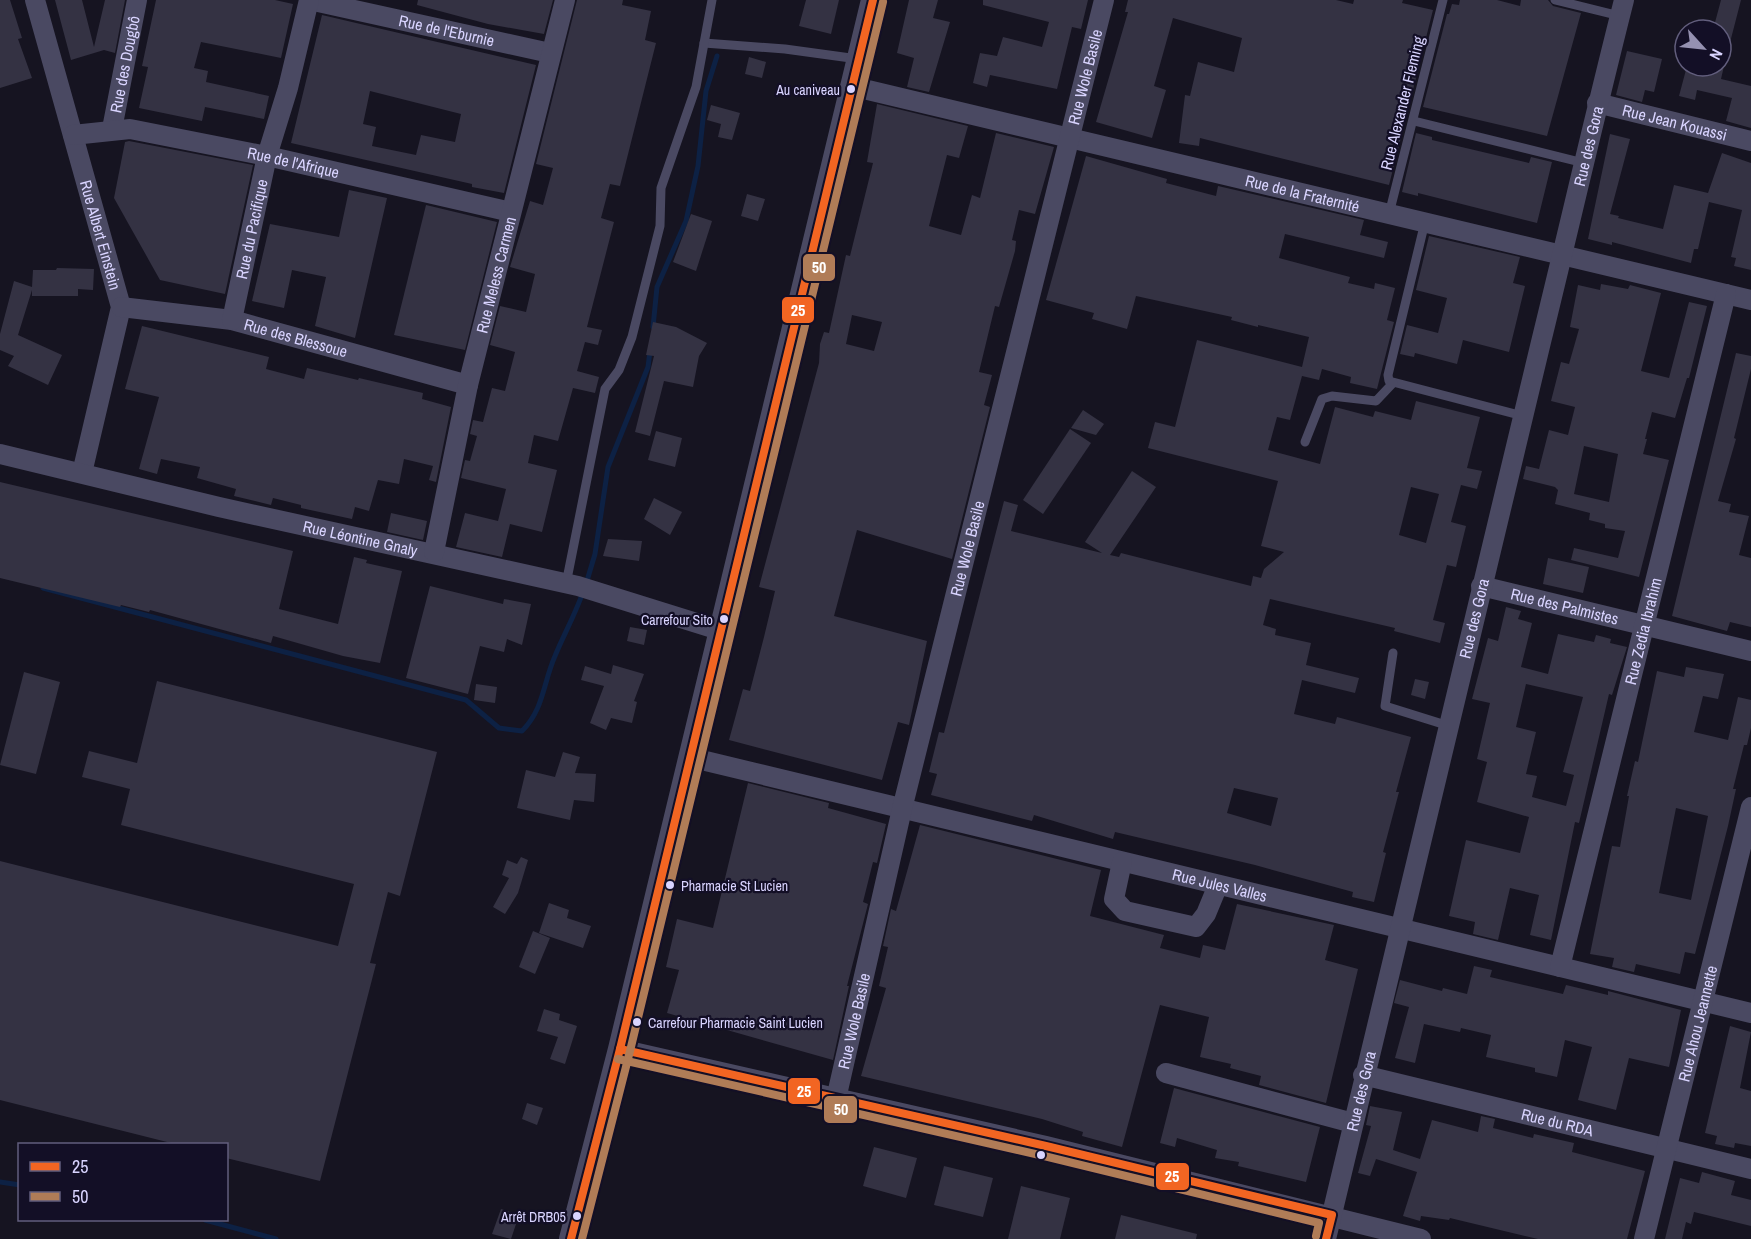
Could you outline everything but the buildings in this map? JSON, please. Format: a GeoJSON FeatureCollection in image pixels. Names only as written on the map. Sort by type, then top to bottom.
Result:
{"type":"FeatureCollection","features":[{"type":"Feature","properties":{"kind":"street","name":"Rue Albert Einstein"},"geometry":{"type":"LineString","coordinates":[[35,0],[122,307],[82,473]]}},
{"type":"Feature","properties":{"kind":"street","name":"Rue des Dougbô"},"geometry":{"type":"LineString","coordinates":[[112,129],[137,0]]}},
{"type":"Feature","properties":{"kind":"street","name":"Rue de l'Eburnie"},"geometry":{"type":"LineString","coordinates":[[309,0],[550,53]]}},
{"type":"Feature","properties":{"kind":"street","name":"Rue du Pacifique"},"geometry":{"type":"LineString","coordinates":[[232,320],[267,156],[288,88],[309,0]]}},
{"type":"Feature","properties":{"kind":"street","name":"Rue Meless Carmen"},"geometry":{"type":"LineString","coordinates":[[434,552],[468,385],[565,0]]}},
{"type":"Feature","properties":{"kind":"street"},"geometry":{"type":"LineString","coordinates":[[571,1239],[620,1048],[719,630],[873,0]]}},
{"type":"Feature","properties":{"kind":"street","name":"Rue Wole Basile"},"geometry":{"type":"LineString","coordinates":[[836,1099],[902,809],[1104,0]]}},
{"type":"Feature","properties":{"kind":"street","name":"Rue des Gora"},"geometry":{"type":"LineString","coordinates":[[1326,1239],[1363,1075],[1401,931],[1481,586],[1622,8]]}},
{"type":"Feature","properties":{"kind":"street","name":"Rue de la Fraternité"},"geometry":{"type":"LineString","coordinates":[[851,86],[1751,300]]}},
{"type":"Feature","properties":{"kind":"street","name":"Rue Jean Kouassi"},"geometry":{"type":"LineString","coordinates":[[1597,103],[1751,141]]}},
{"type":"Feature","properties":{"kind":"street","name":"Rue de l'Afrique"},"geometry":{"type":"LineString","coordinates":[[73,135],[112,129],[130,129],[267,156],[512,212]]}},
{"type":"Feature","properties":{"kind":"street","name":"Rue Zedia Ibrahim"},"geometry":{"type":"LineString","coordinates":[[1560,967],[1726,294]]}},
{"type":"Feature","properties":{"kind":"street","name":"Rue des Blessoue"},"geometry":{"type":"LineString","coordinates":[[122,307],[232,320],[468,385]]}},
{"type":"Feature","properties":{"kind":"street","name":"Rue Léontine Gnaly"},"geometry":{"type":"LineString","coordinates":[[0,454],[219,507],[434,552],[580,587],[719,630]]}},
{"type":"Feature","properties":{"kind":"street","name":"Rue des Palmistes"},"geometry":{"type":"LineString","coordinates":[[1481,586],[1751,651]]}},
{"type":"Feature","properties":{"kind":"street","name":"Rue Jules Valles"},"geometry":{"type":"LineString","coordinates":[[689,757],[1401,931],[1751,1013]]}},
{"type":"Feature","properties":{"kind":"street","name":"Rue Ahou Jeannette"},"geometry":{"type":"LineString","coordinates":[[1644,1239],[1751,807]]}},
{"type":"Feature","properties":{"kind":"street"},"geometry":{"type":"LineString","coordinates":[[1122,862],[1114,899],[1125,911],[1197,927],[1206,914],[1218,885]]}},
{"type":"Feature","properties":{"kind":"street"},"geometry":{"type":"LineString","coordinates":[[620,1048],[1046,1146],[1332,1215],[1421,1239]]}},
{"type":"Feature","properties":{"kind":"street"},"geometry":{"type":"LineString","coordinates":[[1166,1073],[1353,1123]]}},
{"type":"Feature","properties":{"kind":"street","name":"Rue du RDA"},"geometry":{"type":"LineString","coordinates":[[1363,1075],[1751,1169]]}},
{"type":"Feature","properties":{"kind":"lane"},"geometry":{"type":"LineString","coordinates":[[580,587],[605,389],[620,370],[632,337],[660,226],[661,188],[686,121],[712,0]]}},
{"type":"Feature","properties":{"kind":"lane","name":"Rue Alexander Fleming"},"geometry":{"type":"LineString","coordinates":[[1389,214],[1443,0]]}},
{"type":"Feature","properties":{"kind":"lane"},"geometry":{"type":"LineString","coordinates":[[1555,0],[1622,8]]}},
{"type":"Feature","properties":{"kind":"lane"},"geometry":{"type":"LineString","coordinates":[[704,43],[785,49],[858,59]]}},
{"type":"Feature","properties":{"kind":"lane"},"geometry":{"type":"LineString","coordinates":[[1414,121],[1584,163]]}},
{"type":"Feature","properties":{"kind":"lane"},"geometry":{"type":"LineString","coordinates":[[1425,222],[1388,375],[1393,383],[1523,417]]}},
{"type":"Feature","properties":{"kind":"lane"},"geometry":{"type":"LineString","coordinates":[[1305,442],[1322,399],[1332,396],[1376,401],[1393,383]]}},
{"type":"Feature","properties":{"kind":"lane"},"geometry":{"type":"LineString","coordinates":[[1393,653],[1385,706],[1449,726]]}},
{"type":"Feature","properties":{"kind":"waterway"},"geometry":{"type":"LineString","coordinates":[[653,327],[657,287],[686,221],[698,166],[706,91],[717,56]]}},
{"type":"Feature","properties":{"kind":"waterway"},"geometry":{"type":"LineString","coordinates":[[586,584],[595,554],[608,467],[648,367],[650,351]]}},
{"type":"Feature","properties":{"kind":"waterway"},"geometry":{"type":"LineString","coordinates":[[43,588],[466,700],[499,728],[522,731],[539,705],[558,648],[583,592]]}},
{"type":"Feature","properties":{"kind":"waterway"},"geometry":{"type":"LineString","coordinates":[[0,1182],[18,1185]]}},
{"type":"Feature","properties":{"kind":"waterway"},"geometry":{"type":"LineString","coordinates":[[209,1221],[276,1239]]}},
{"type":"Feature","properties":{"kind":"transit line","name":"25"},"geometry":{"type":"LineString","coordinates":[[571,1239],[620,1049],[873,0]]}},
{"type":"Feature","properties":{"kind":"transit line","name":"50"},"geometry":{"type":"LineString","coordinates":[[582,1239],[630,1051],[883,2]]}},
{"type":"Feature","properties":{"kind":"transit line","name":"25"},"geometry":{"type":"LineString","coordinates":[[620,1049],[1046,1146],[1332,1215],[1326,1239]]}},
{"type":"Feature","properties":{"kind":"transit line","name":"50"},"geometry":{"type":"LineString","coordinates":[[618,1059],[1044,1156],[1319,1223],[1316,1236]]}},
{"type":"Feature","properties":{"kind":"place","name":"Au caniveau"},"geometry":{"type":"Point","coordinates":[851,89]}},
{"type":"Feature","properties":{"kind":"place","name":"Carrefour Sito"},"geometry":{"type":"Point","coordinates":[724,619]}},
{"type":"Feature","properties":{"kind":"place","name":"Pharmacie St Lucien"},"geometry":{"type":"Point","coordinates":[670,885]}},
{"type":"Feature","properties":{"kind":"place","name":"Carrefour Pharmacie Saint Lucien"},"geometry":{"type":"Point","coordinates":[637,1022]}},
{"type":"Feature","properties":{"kind":"place","name":"Arrêt DRB05"},"geometry":{"type":"Point","coordinates":[577,1216]}}]}
